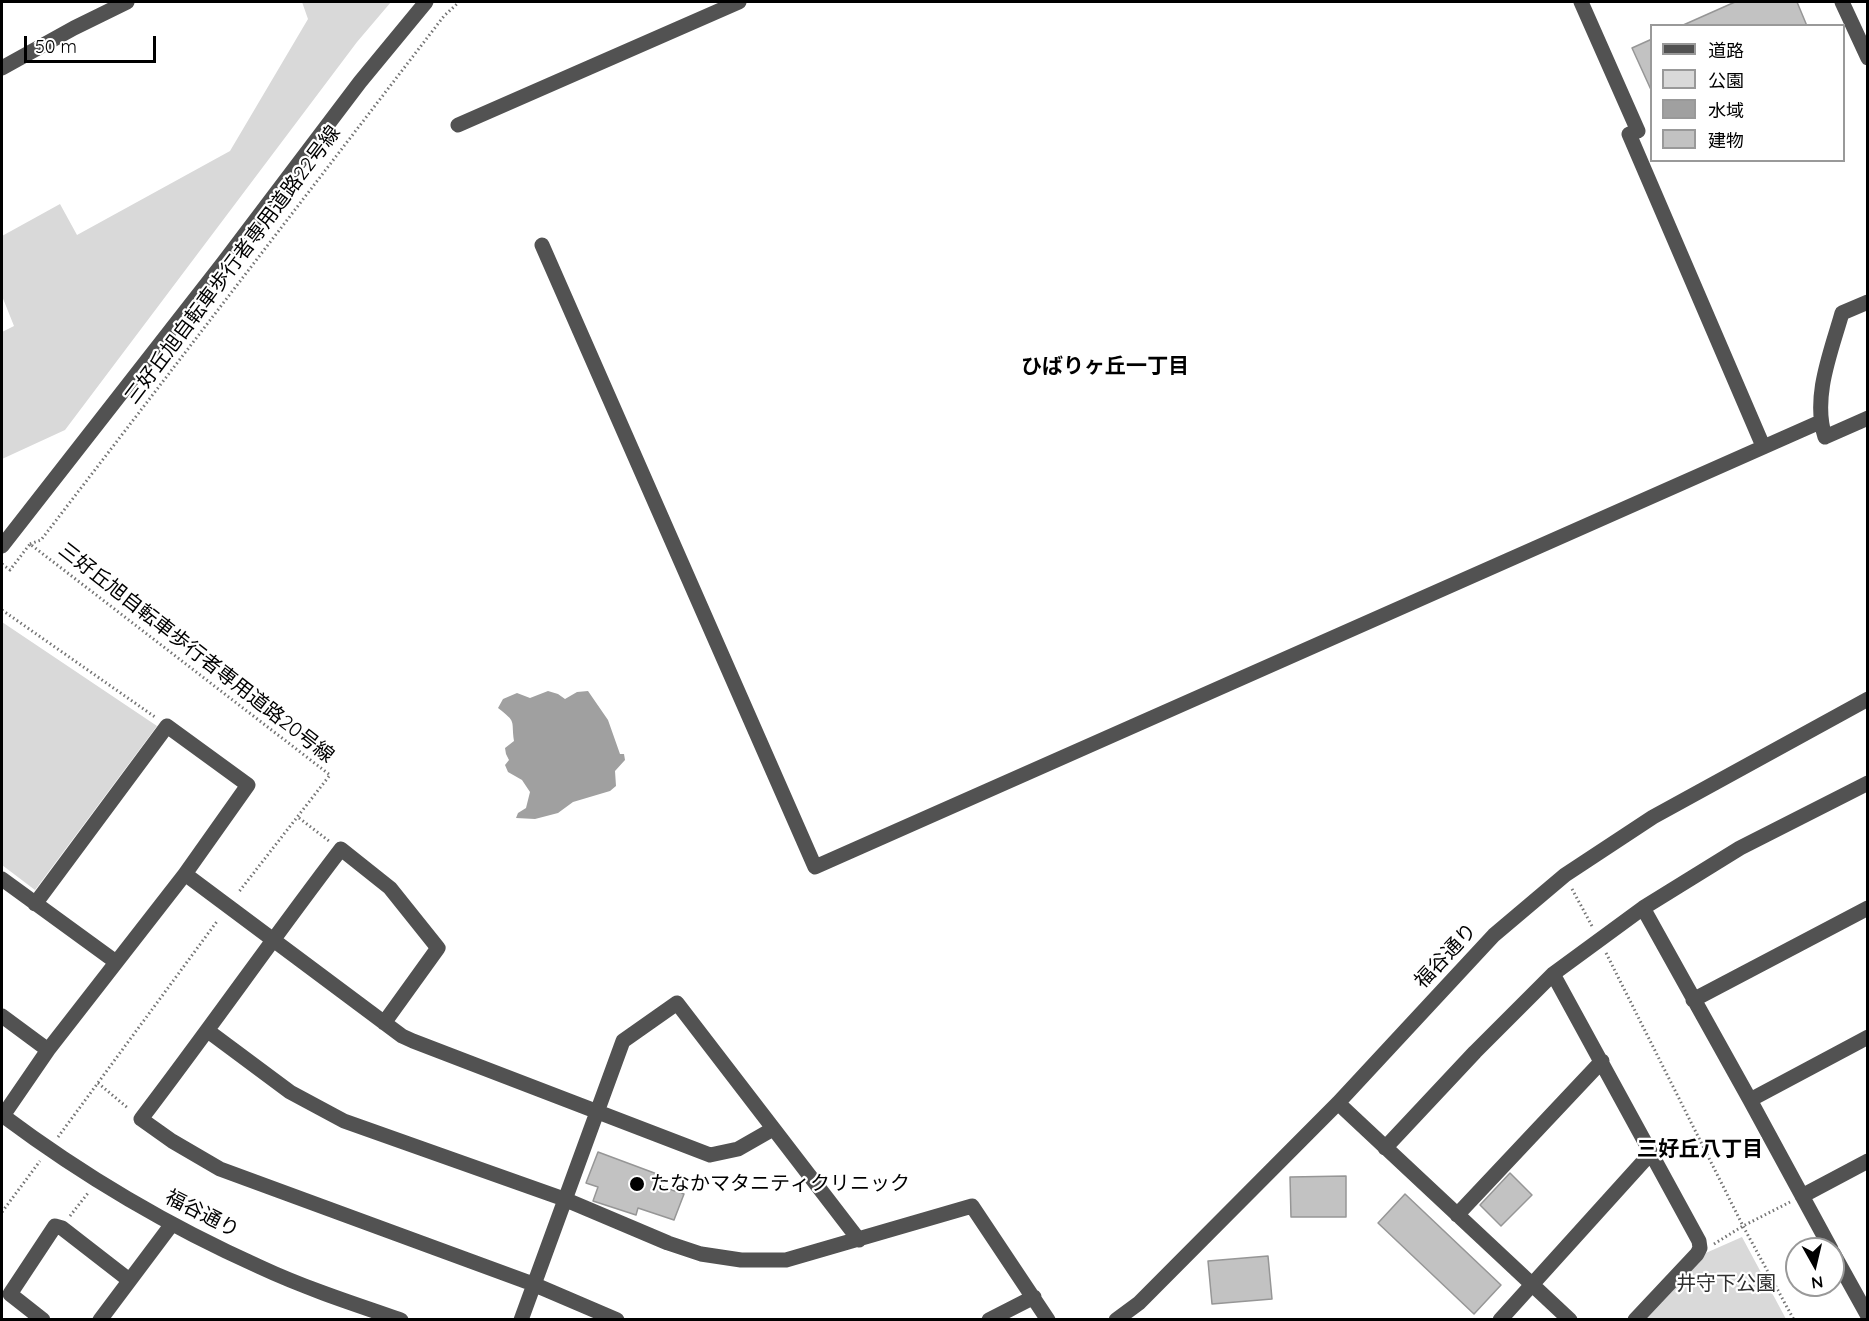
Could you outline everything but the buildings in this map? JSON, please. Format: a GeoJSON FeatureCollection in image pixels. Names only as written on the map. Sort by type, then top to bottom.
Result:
{"type":"FeatureCollection","features":[{"type":"Feature","properties":{"kind":"street"},"geometry":{"type":"LineString","coordinates":[[2,68],[74,28],[128,2]]}},
{"type":"Feature","properties":{"kind":"street"},"geometry":{"type":"LineString","coordinates":[[2,546],[216,272],[360,82],[426,2]]}},
{"type":"Feature","properties":{"kind":"street"},"geometry":{"type":"LineString","coordinates":[[458,125],[739,2]]}},
{"type":"Feature","properties":{"kind":"street"},"geometry":{"type":"LineString","coordinates":[[1581,2],[1638,131],[1629,134],[1764,446]]}},
{"type":"Feature","properties":{"kind":"street"},"geometry":{"type":"LineString","coordinates":[[1842,2],[1868,58]]}},
{"type":"Feature","properties":{"kind":"street"},"geometry":{"type":"LineString","coordinates":[[542,245],[815,867],[1820,422]]}},
{"type":"Feature","properties":{"kind":"street"},"geometry":{"type":"LineString","coordinates":[[1868,302],[1842,313],[1821,394],[1820,422],[1825,437],[1868,418]]}},
{"type":"Feature","properties":{"kind":"street","name":"福谷通り"},"geometry":{"type":"LineString","coordinates":[[1116,1320],[1139,1303],[1338,1103],[1494,936],[1565,875],[1653,817],[1868,699]]}},
{"type":"Feature","properties":{"kind":"street"},"geometry":{"type":"LineString","coordinates":[[2,1116],[48,1050],[185,874],[248,785],[167,726],[35,904]]}},
{"type":"Feature","properties":{"kind":"street"},"geometry":{"type":"LineString","coordinates":[[1385,1148],[1474,1052],[1553,974],[1643,908],[1740,848],[1868,783]]}},
{"type":"Feature","properties":{"kind":"street"},"geometry":{"type":"LineString","coordinates":[[384,1023],[438,948],[390,888],[340,849],[141,1119],[172,1141],[220,1169],[533,1284],[617,1320]]}},
{"type":"Feature","properties":{"kind":"street"},"geometry":{"type":"LineString","coordinates":[[185,874],[384,1023],[413,1041],[598,1111],[690,1149],[711,1155],[738,1149],[773,1129]]}},
{"type":"Feature","properties":{"kind":"street"},"geometry":{"type":"LineString","coordinates":[[2,879],[116,962]]}},
{"type":"Feature","properties":{"kind":"street"},"geometry":{"type":"LineString","coordinates":[[1643,908],[1824,1237]]}},
{"type":"Feature","properties":{"kind":"street"},"geometry":{"type":"LineString","coordinates":[[1693,1000],[1868,908]]}},
{"type":"Feature","properties":{"kind":"street"},"geometry":{"type":"LineString","coordinates":[[1553,974],[1696,1236],[1700,1248],[1635,1320]]}},
{"type":"Feature","properties":{"kind":"street"},"geometry":{"type":"LineString","coordinates":[[521,1320],[623,1041],[677,1003],[859,1240]]}},
{"type":"Feature","properties":{"kind":"street"},"geometry":{"type":"LineString","coordinates":[[2,1016],[48,1050]]}},
{"type":"Feature","properties":{"kind":"street"},"geometry":{"type":"LineString","coordinates":[[208,1031],[290,1092],[344,1121],[564,1199],[668,1243],[701,1254],[731,1258],[786,1260],[972,1206],[1048,1320]]}},
{"type":"Feature","properties":{"kind":"street"},"geometry":{"type":"LineString","coordinates":[[1750,1100],[1868,1037]]}},
{"type":"Feature","properties":{"kind":"street"},"geometry":{"type":"LineString","coordinates":[[1457,1215],[1602,1061]]}},
{"type":"Feature","properties":{"kind":"street"},"geometry":{"type":"LineString","coordinates":[[1338,1103],[1570,1320]]}},
{"type":"Feature","properties":{"kind":"street","name":"福谷通り"},"geometry":{"type":"LineString","coordinates":[[2,1116],[96,1182],[172,1224],[261,1268],[400,1320]]}},
{"type":"Feature","properties":{"kind":"street"},"geometry":{"type":"LineString","coordinates":[[1500,1320],[1651,1153]]}},
{"type":"Feature","properties":{"kind":"street"},"geometry":{"type":"LineString","coordinates":[[1802,1196],[1868,1161]]}},
{"type":"Feature","properties":{"kind":"street"},"geometry":{"type":"LineString","coordinates":[[100,1320],[172,1224]]}},
{"type":"Feature","properties":{"kind":"street"},"geometry":{"type":"LineString","coordinates":[[43,1320],[10,1294],[55,1227],[62,1228],[129,1280]]}},
{"type":"Feature","properties":{"kind":"street"},"geometry":{"type":"LineString","coordinates":[[1845,1269],[1861,1291],[1868,1316]]}},
{"type":"Feature","properties":{"kind":"street"},"geometry":{"type":"LineString","coordinates":[[989,1320],[1034,1297]]}},
{"type":"Feature","properties":{"kind":"path","name":"三好丘旭自転車歩行者専用道路22号線"},"geometry":{"type":"LineString","coordinates":[[30,544],[41,540],[362,121],[444,16],[459,2]]}},
{"type":"Feature","properties":{"kind":"path","name":"三好丘旭自転車歩行者専用道路20号線"},"geometry":{"type":"LineString","coordinates":[[2,564],[10,570],[30,544],[330,775],[227,907],[2,1212]]}},
{"type":"Feature","properties":{"kind":"path"},"geometry":{"type":"LineString","coordinates":[[2,610],[167,726]]}},
{"type":"Feature","properties":{"kind":"path"},"geometry":{"type":"LineString","coordinates":[[298,817],[340,849]]}},
{"type":"Feature","properties":{"kind":"path"},"geometry":{"type":"LineString","coordinates":[[1565,875],[1600,940],[1743,1226],[1794,1320]]}},
{"type":"Feature","properties":{"kind":"path"},"geometry":{"type":"LineString","coordinates":[[98,1083],[141,1119]]}},
{"type":"Feature","properties":{"kind":"path"},"geometry":{"type":"LineString","coordinates":[[62,1228],[96,1182]]}},
{"type":"Feature","properties":{"kind":"path"},"geometry":{"type":"LineString","coordinates":[[1700,1248],[1710,1246],[1743,1226],[1802,1196]]}},
{"type":"Feature","properties":{"kind":"green space"},"geometry":{"type":"Polygon","coordinates":[[[302,2],[391,2],[357,42],[65,430],[2,459],[2,332],[14,326],[2,296],[2,236],[60,204],[77,235],[230,151],[308,19],[302,2]]]}},
{"type":"Feature","properties":{"kind":"green space"},"geometry":{"type":"Polygon","coordinates":[[[2,622],[157,726],[35,890],[2,865],[2,622]]]}},
{"type":"Feature","properties":{"kind":"green space","name":"井守下公園"},"geometry":{"type":"Polygon","coordinates":[[[1742,1237],[1786,1319],[1642,1320],[1699,1256],[1742,1237]]]}},
{"type":"Feature","properties":{"kind":"water"},"geometry":{"type":"Polygon","coordinates":[[[548,691],[565,699],[577,692],[588,691],[608,720],[620,754],[624,754],[625,760],[615,771],[616,786],[610,791],[573,802],[558,813],[535,819],[516,818],[518,813],[526,808],[530,792],[522,780],[508,772],[505,765],[509,760],[505,748],[514,741],[513,725],[511,719],[498,708],[503,699],[517,693],[530,698],[548,691]]]}},
{"type":"Feature","properties":{"kind":"place","name":"たなかマタニティクリニック"},"geometry":{"type":"Point","coordinates":[637,1184]}},
{"type":"Feature","properties":{"kind":"district","name":"ひばりヶ丘一丁目"},"geometry":{"type":"Point","coordinates":[1105,367]}},
{"type":"Feature","properties":{"kind":"district","name":"三好丘八丁目"},"geometry":{"type":"Point","coordinates":[1700,1150]}}]}
